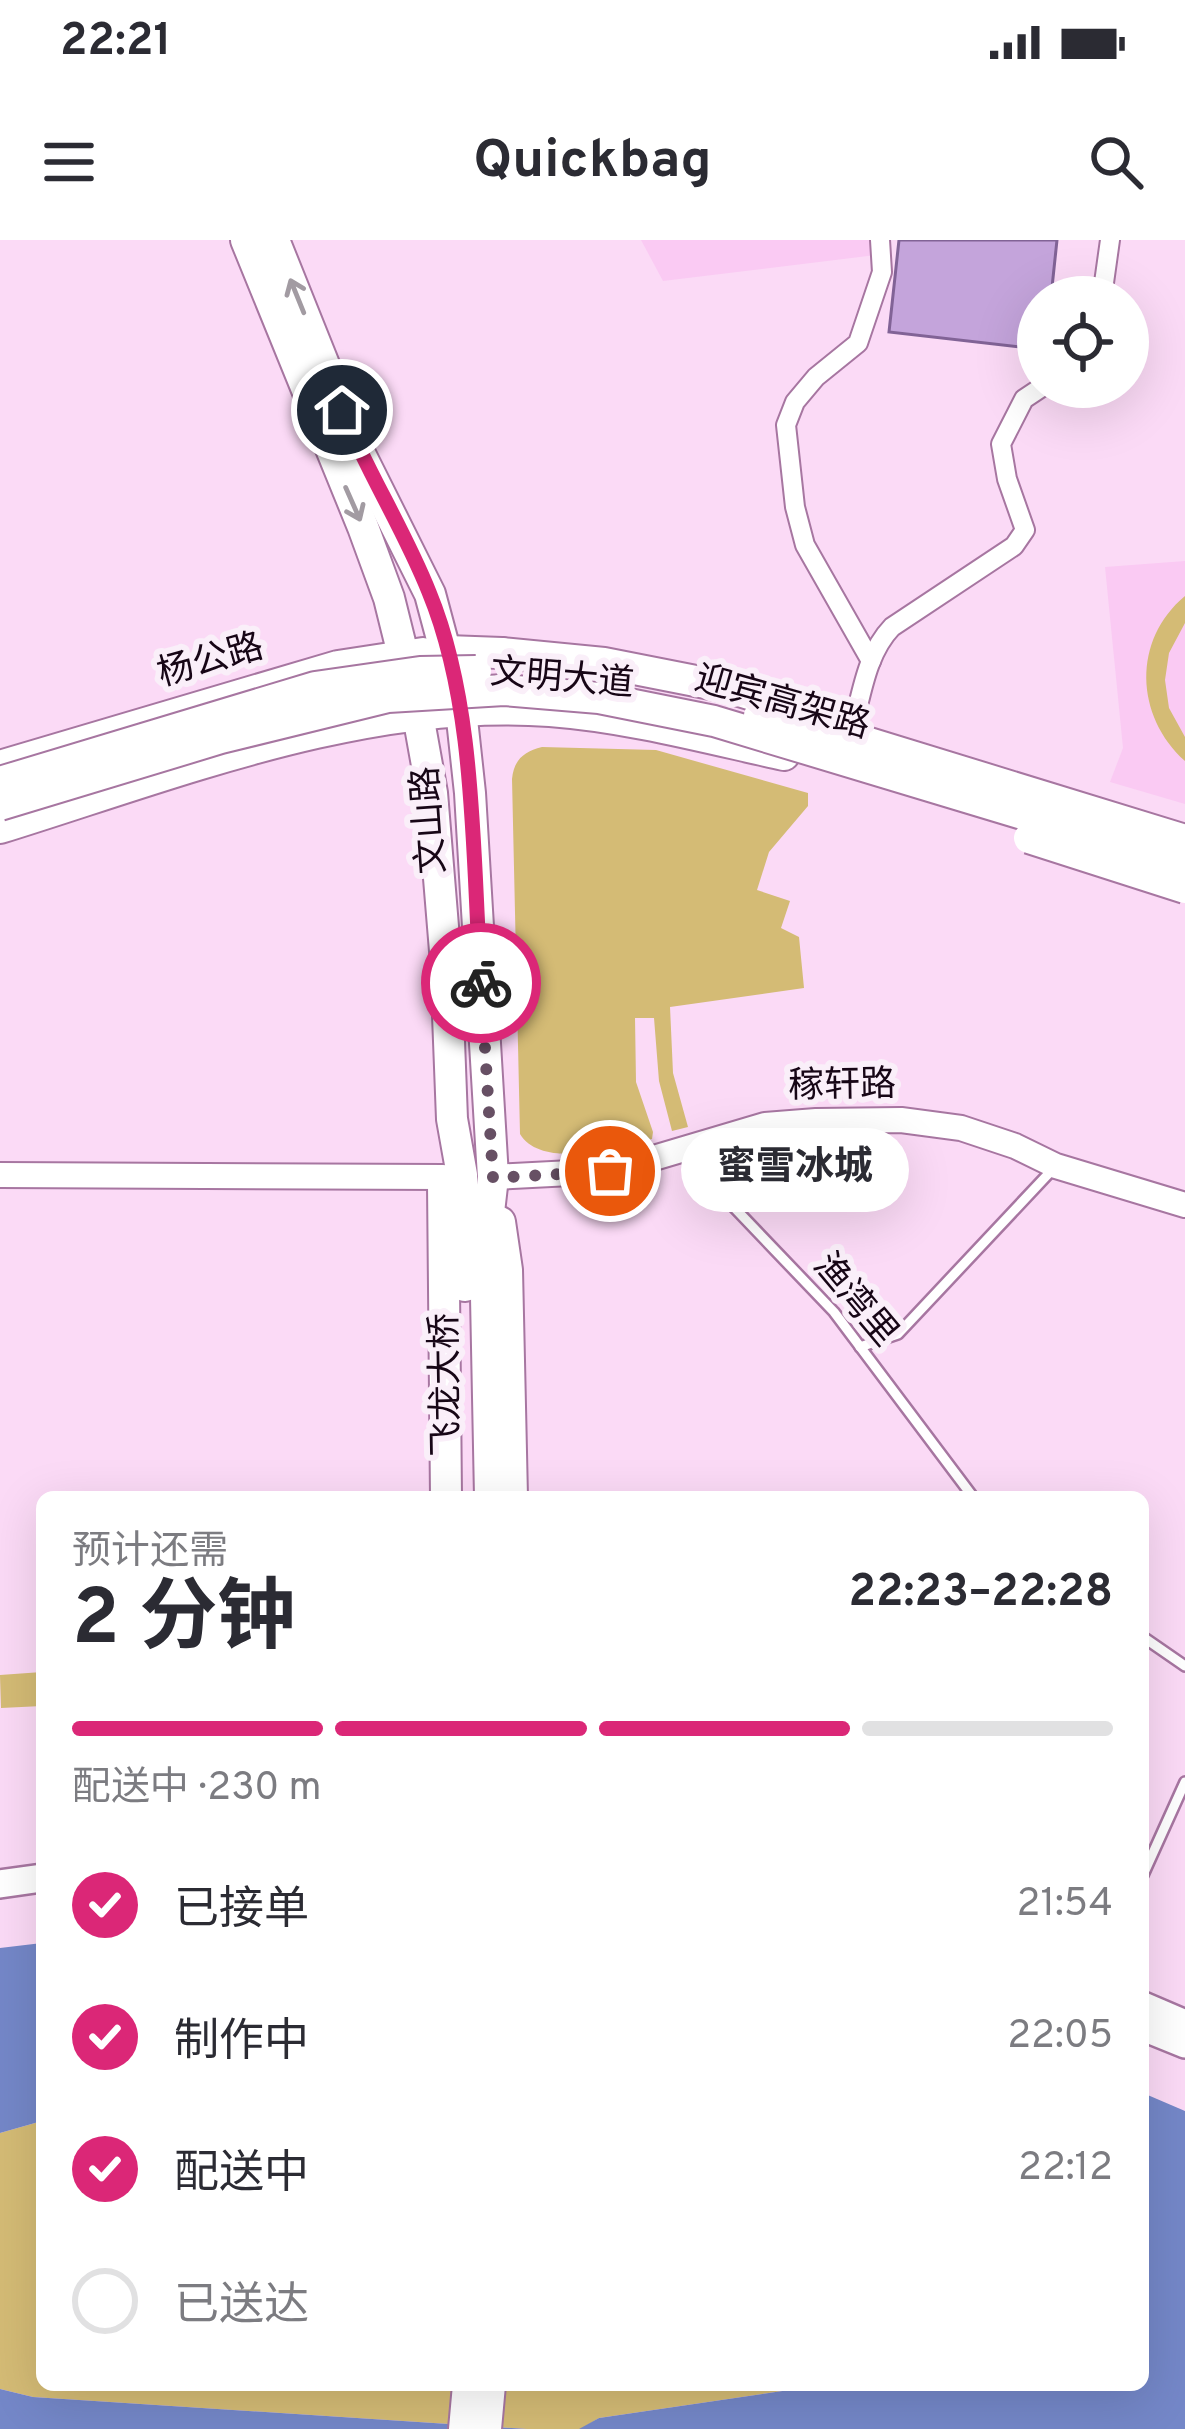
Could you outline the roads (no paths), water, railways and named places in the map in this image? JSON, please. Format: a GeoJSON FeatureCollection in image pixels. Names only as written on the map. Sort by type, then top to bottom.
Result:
{"type":"FeatureCollection","features":[{"type":"Feature","properties":{"kind":"main road"},"geometry":{"type":"LineString","coordinates":[[0,828],[324,730],[418,715],[389,598],[246,240]]}},
{"type":"Feature","properties":{"kind":"main road","name":"文明大道"},"geometry":{"type":"LineString","coordinates":[[274,240],[358,452],[430,594],[447,651],[604,662],[726,688],[1185,828]]}},
{"type":"Feature","properties":{"kind":"main road","name":"杨公路"},"geometry":{"type":"LineString","coordinates":[[0,766],[317,671],[447,651]]}},
{"type":"Feature","properties":{"kind":"main road","name":"文山路"},"geometry":{"type":"LineString","coordinates":[[447,651],[461,710],[471,813],[493,1178],[475,1271]]}},
{"type":"Feature","properties":{"kind":"main road","name":"迎宾高架路"},"geometry":{"type":"LineString","coordinates":[[0,782],[315,688],[420,672],[506,671],[602,678],[853,738],[1185,840]]}},
{"type":"Feature","properties":{"kind":"main road","name":"迎宾高架路"},"geometry":{"type":"LineString","coordinates":[[0,805],[221,738],[388,697],[504,690],[599,698],[714,721],[1185,863]]}},
{"type":"Feature","properties":{"kind":"main road","name":"文明大道"},"geometry":{"type":"LineString","coordinates":[[418,715],[461,710],[551,711],[736,744],[840,768],[1185,874]]}},
{"type":"Feature","properties":{"kind":"main road","name":"文山路"},"geometry":{"type":"LineString","coordinates":[[418,715],[432,793],[452,1119],[475,1271]]}},
{"type":"Feature","properties":{"kind":"main road"},"geometry":{"type":"LineString","coordinates":[[714,721],[842,775],[1185,888]]}},
{"type":"Feature","properties":{"kind":"main road"},"geometry":{"type":"LineString","coordinates":[[446,1491],[443,1177],[452,1119]]}},
{"type":"Feature","properties":{"kind":"main road"},"geometry":{"type":"LineString","coordinates":[[493,1178],[507,1270],[512,1491]]}},
{"type":"Feature","properties":{"kind":"main road","name":"飞龙大桥"},"geometry":{"type":"LineString","coordinates":[[469,1491],[475,1271]]}},
{"type":"Feature","properties":{"kind":"main road","name":"飞龙大桥"},"geometry":{"type":"LineString","coordinates":[[475,1271],[490,1491]]}},
{"type":"Feature","properties":{"kind":"main road"},"geometry":{"type":"LineString","coordinates":[[0,1865],[36,1860]]}},
{"type":"Feature","properties":{"kind":"main road"},"geometry":{"type":"LineString","coordinates":[[0,1884],[36,1878]]}},
{"type":"Feature","properties":{"kind":"main road"},"geometry":{"type":"LineString","coordinates":[[1149,2009],[1185,2024]]}},
{"type":"Feature","properties":{"kind":"main road"},"geometry":{"type":"LineString","coordinates":[[1149,2029],[1185,2044]]}},
{"type":"Feature","properties":{"kind":"main road"},"geometry":{"type":"LineString","coordinates":[[464,2429],[468,2391]]}},
{"type":"Feature","properties":{"kind":"main road"},"geometry":{"type":"LineString","coordinates":[[486,2429],[489,2391]]}},
{"type":"Feature","properties":{"kind":"street"},"geometry":{"type":"LineString","coordinates":[[871,661],[806,545],[795,507],[786,425],[795,402],[817,376],[858,343],[882,272],[880,240]]}},
{"type":"Feature","properties":{"kind":"street"},"geometry":{"type":"LineString","coordinates":[[1105,276],[1110,240]]}},
{"type":"Feature","properties":{"kind":"street"},"geometry":{"type":"LineString","coordinates":[[853,726],[880,640],[892,627],[1014,546],[1025,530],[1007,479],[1001,443],[1019,408]]}},
{"type":"Feature","properties":{"kind":"street","name":"稼轩路"},"geometry":{"type":"LineString","coordinates":[[493,1178],[610,1171],[765,1125],[901,1120],[961,1128],[1056,1166],[1185,1205]]}},
{"type":"Feature","properties":{"kind":"street"},"geometry":{"type":"LineString","coordinates":[[0,1175],[443,1177]]}},
{"type":"Feature","properties":{"kind":"lane","name":"渔湾里"},"geometry":{"type":"LineString","coordinates":[[681,1151],[834,1312],[968,1491]]}},
{"type":"Feature","properties":{"kind":"lane"},"geometry":{"type":"LineString","coordinates":[[860,1347],[898,1334],[1056,1166]]}},
{"type":"Feature","properties":{"kind":"lane"},"geometry":{"type":"LineString","coordinates":[[1149,1641],[1185,1666]]}},
{"type":"Feature","properties":{"kind":"lane"},"geometry":{"type":"LineString","coordinates":[[1149,1862],[1185,1782]]}},
{"type":"Feature","properties":{"kind":"water"},"geometry":{"type":"Polygon","coordinates":[[[36,1944],[36,2123],[0,2133],[0,1948],[36,1944]]]}},
{"type":"Feature","properties":{"kind":"water"},"geometry":{"type":"Polygon","coordinates":[[[1149,2096],[1185,2111],[1185,2429],[579,2429],[599,2418],[782,2391],[1149,2391],[1149,2096]]]}},
{"type":"Feature","properties":{"kind":"water"},"geometry":{"type":"Polygon","coordinates":[[[0,2389],[33,2397],[527,2429],[0,2429],[0,2389]]]}},
{"type":"Feature","properties":{"kind":"place","name":"蜜雪冰城"},"geometry":{"type":"Point","coordinates":[610,1171]}}]}
